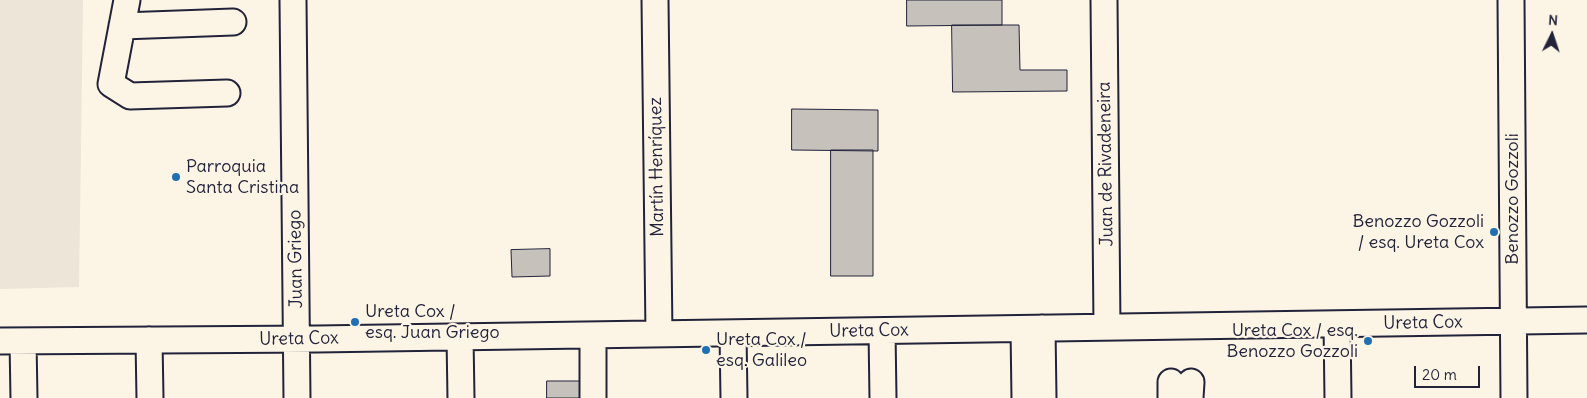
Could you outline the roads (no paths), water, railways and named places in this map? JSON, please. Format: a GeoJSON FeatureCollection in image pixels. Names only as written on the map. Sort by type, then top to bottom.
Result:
{"type":"FeatureCollection","features":[{"type":"Feature","properties":{"kind":"street"},"geometry":{"type":"LineString","coordinates":[[127,0],[111,84],[130,96],[227,93]]}},
{"type":"Feature","properties":{"kind":"street","name":"Juan Griego"},"geometry":{"type":"LineString","coordinates":[[293,0],[297,398]]}},
{"type":"Feature","properties":{"kind":"street","name":"Martín Henríquez"},"geometry":{"type":"LineString","coordinates":[[655,0],[659,334]]}},
{"type":"Feature","properties":{"kind":"street","name":"Juan de Rivadeneira"},"geometry":{"type":"LineString","coordinates":[[1104,0],[1107,327]]}},
{"type":"Feature","properties":{"kind":"street","name":"Benozzo Gozzoli"},"geometry":{"type":"LineString","coordinates":[[1511,0],[1514,398]]}},
{"type":"Feature","properties":{"kind":"street"},"geometry":{"type":"LineString","coordinates":[[122,26],[233,22]]}},
{"type":"Feature","properties":{"kind":"street","name":"Ureta Cox"},"geometry":{"type":"LineString","coordinates":[[12,341],[453,337],[1587,320]]}},
{"type":"Feature","properties":{"kind":"street"},"geometry":{"type":"LineString","coordinates":[[1337,324],[1338,398]]}},
{"type":"Feature","properties":{"kind":"street"},"geometry":{"type":"LineString","coordinates":[[1025,398],[1033,328]]}},
{"type":"Feature","properties":{"kind":"street"},"geometry":{"type":"LineString","coordinates":[[1033,328],[1043,398]]}},
{"type":"Feature","properties":{"kind":"street"},"geometry":{"type":"LineString","coordinates":[[882,330],[883,398]]}},
{"type":"Feature","properties":{"kind":"street"},"geometry":{"type":"LineString","coordinates":[[733,333],[734,398]]}},
{"type":"Feature","properties":{"kind":"street"},"geometry":{"type":"LineString","coordinates":[[593,335],[593,398]]}},
{"type":"Feature","properties":{"kind":"street"},"geometry":{"type":"LineString","coordinates":[[446,398],[453,337]]}},
{"type":"Feature","properties":{"kind":"street"},"geometry":{"type":"LineString","coordinates":[[453,337],[461,398]]}},
{"type":"Feature","properties":{"kind":"street"},"geometry":{"type":"LineString","coordinates":[[150,398],[155,340]]}},
{"type":"Feature","properties":{"kind":"street"},"geometry":{"type":"LineString","coordinates":[[155,340],[162,398]]}},
{"type":"Feature","properties":{"kind":"street"},"geometry":{"type":"LineString","coordinates":[[12,341],[24,398]]}},
{"type":"Feature","properties":{"kind":"place","name":"Parroquia Santa Cristina"},"geometry":{"type":"Point","coordinates":[176,177]}},
{"type":"Feature","properties":{"kind":"place","name":"Benozzo Gozzoli / esq. Ureta Cox"},"geometry":{"type":"Point","coordinates":[1494,232]}},
{"type":"Feature","properties":{"kind":"place","name":"Ureta Cox / esq. Juan Griego"},"geometry":{"type":"Point","coordinates":[355,322]}},
{"type":"Feature","properties":{"kind":"place","name":"Ureta Cox / esq. Benozzo Gozzoli"},"geometry":{"type":"Point","coordinates":[1368,341]}},
{"type":"Feature","properties":{"kind":"place","name":"Ureta Cox / esq. Galileo"},"geometry":{"type":"Point","coordinates":[706,350]}}]}
